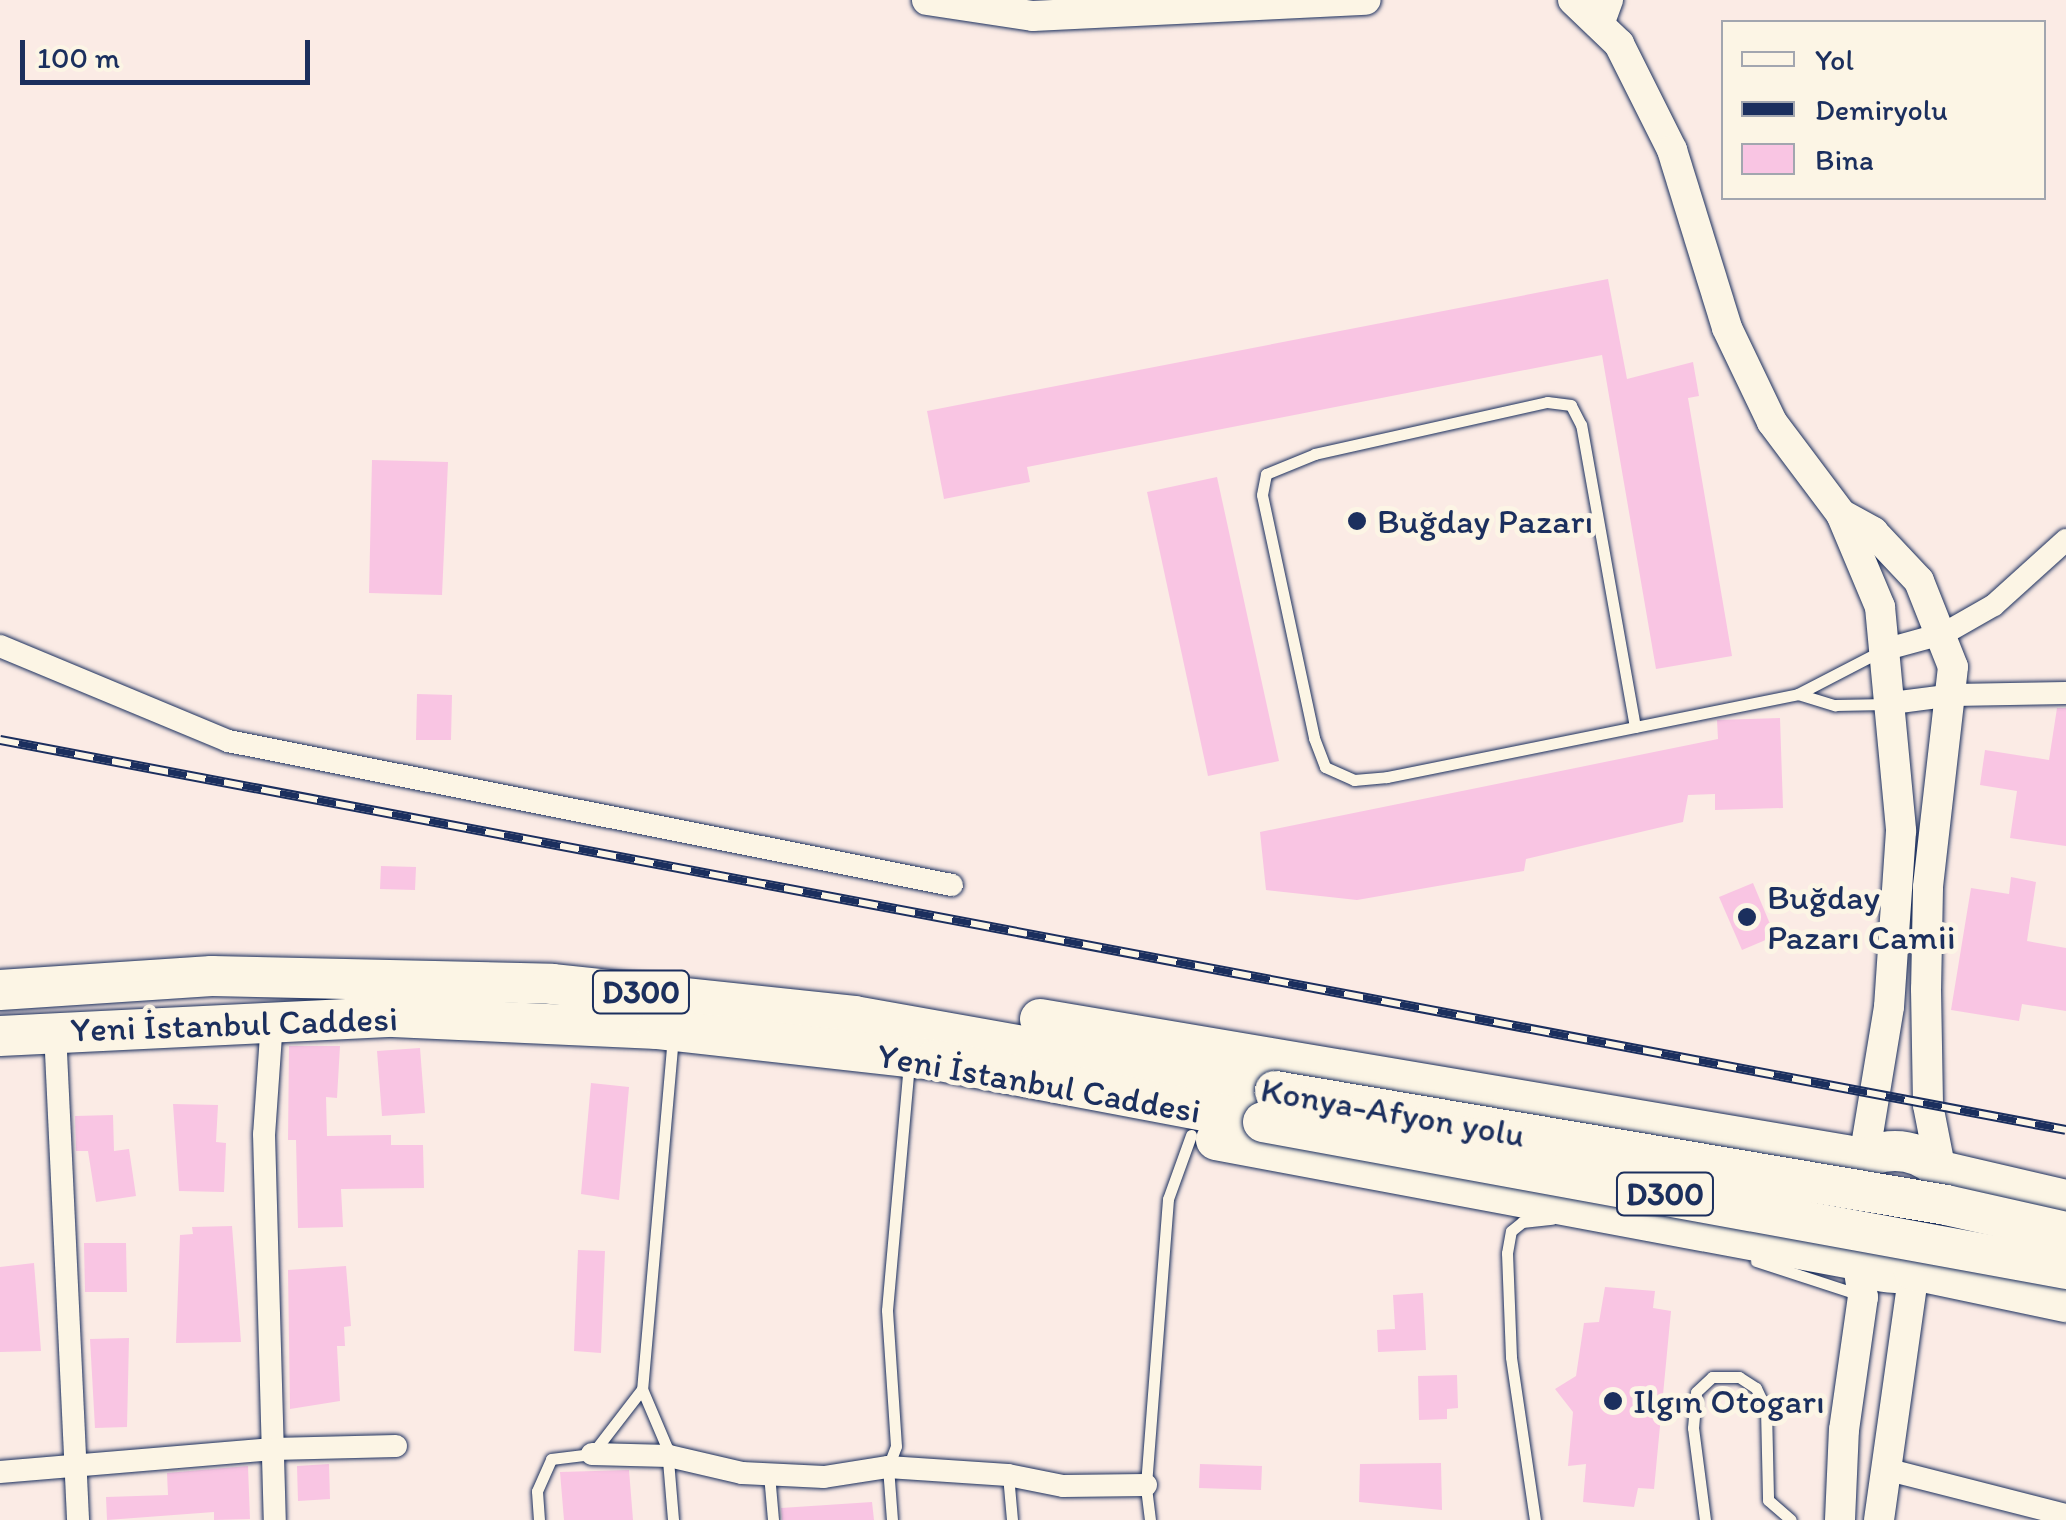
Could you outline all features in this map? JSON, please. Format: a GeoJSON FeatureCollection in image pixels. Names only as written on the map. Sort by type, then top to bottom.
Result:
{"type":"FeatureCollection","features":[{"type":"Feature","properties":{"kind":"highway","name":"Konya-Afyon yolu"},"geometry":{"type":"LineString","coordinates":[[0,990],[212,976],[552,984],[854,1016],[1269,1106],[1892,1195],[2066,1232]]}},
{"type":"Feature","properties":{"kind":"highway"},"geometry":{"type":"LineString","coordinates":[[854,1016],[940,1012],[1122,1029],[1864,1158],[1905,1152],[1941,1171],[2066,1200]]}},
{"type":"Feature","properties":{"kind":"highway","name":"Yeni İstanbul Caddesi"},"geometry":{"type":"LineString","coordinates":[[0,1036],[54,1030],[393,1017],[673,1031],[1269,1106],[2066,1269]]}},
{"type":"Feature","properties":{"kind":"highway"},"geometry":{"type":"LineString","coordinates":[[908,1060],[929,1074],[1515,1214],[1860,1278],[1874,1270],[1914,1270],[2066,1302]]}},
{"type":"Feature","properties":{"kind":"highway"},"geometry":{"type":"LineString","coordinates":[[1860,1278],[1841,1242],[1836,1195],[1864,1158]]}},
{"type":"Feature","properties":{"kind":"highway"},"geometry":{"type":"LineString","coordinates":[[1914,1270],[1950,1239],[1954,1204],[1941,1171]]}},
{"type":"Feature","properties":{"kind":"street"},"geometry":{"type":"LineString","coordinates":[[926,0],[1033,16],[1366,0]]}},
{"type":"Feature","properties":{"kind":"street"},"geometry":{"type":"LineString","coordinates":[[1573,0],[1604,9],[1672,150],[1727,328],[1772,422],[1840,514],[1870,574],[1887,649],[1901,830],[1888,1007],[1864,1158]]}},
{"type":"Feature","properties":{"kind":"street"},"geometry":{"type":"LineString","coordinates":[[1840,514],[1873,532],[1919,582],[1945,633],[1954,694],[1927,922],[1928,1104],[1941,1171]]}},
{"type":"Feature","properties":{"kind":"street"},"geometry":{"type":"LineString","coordinates":[[1887,649],[1945,633],[1994,605],[2066,540]]}},
{"type":"Feature","properties":{"kind":"street"},"geometry":{"type":"LineString","coordinates":[[0,646],[228,741],[952,885]]}},
{"type":"Feature","properties":{"kind":"street"},"geometry":{"type":"LineString","coordinates":[[1892,703],[1954,694],[2066,693]]}},
{"type":"Feature","properties":{"kind":"street"},"geometry":{"type":"LineString","coordinates":[[272,1021],[264,1134],[275,1520]]}},
{"type":"Feature","properties":{"kind":"street"},"geometry":{"type":"LineString","coordinates":[[54,1030],[78,1520]]}},
{"type":"Feature","properties":{"kind":"street"},"geometry":{"type":"LineString","coordinates":[[1879,1520],[1914,1270]]}},
{"type":"Feature","properties":{"kind":"street"},"geometry":{"type":"LineString","coordinates":[[1840,1520],[1844,1430],[1860,1278]]}},
{"type":"Feature","properties":{"kind":"street"},"geometry":{"type":"LineString","coordinates":[[0,1472],[273,1449],[396,1446]]}},
{"type":"Feature","properties":{"kind":"street"},"geometry":{"type":"LineString","coordinates":[[592,1454],[669,1456],[769,1473],[824,1477],[888,1467],[1008,1474],[1064,1486],[1146,1486]]}},
{"type":"Feature","properties":{"kind":"street"},"geometry":{"type":"LineString","coordinates":[[1889,1470],[2066,1515]]}},
{"type":"Feature","properties":{"kind":"lane"},"geometry":{"type":"LineString","coordinates":[[1635,727],[1581,425],[1570,405],[1547,402],[1334,450],[1283,462],[1266,474],[1262,494],[1325,768],[1354,780],[1387,777],[1635,727],[1798,694],[1887,649]]}},
{"type":"Feature","properties":{"kind":"lane"},"geometry":{"type":"LineString","coordinates":[[1798,694],[1835,704],[1892,703]]}},
{"type":"Feature","properties":{"kind":"lane"},"geometry":{"type":"LineString","coordinates":[[673,1031],[642,1389],[669,1456],[673,1520]]}},
{"type":"Feature","properties":{"kind":"lane"},"geometry":{"type":"LineString","coordinates":[[892,1520],[888,1467],[896,1446],[886,1310],[908,1060]]}},
{"type":"Feature","properties":{"kind":"lane"},"geometry":{"type":"LineString","coordinates":[[1150,1520],[1146,1486],[1168,1199],[1190,1136]]}},
{"type":"Feature","properties":{"kind":"lane"},"geometry":{"type":"LineString","coordinates":[[1515,1214],[1522,1222],[1558,1219],[1682,1244]]}},
{"type":"Feature","properties":{"kind":"lane"},"geometry":{"type":"LineString","coordinates":[[1515,1214],[1512,1357],[1535,1520]]}},
{"type":"Feature","properties":{"kind":"lane"},"geometry":{"type":"LineString","coordinates":[[1735,1256],[1806,1272],[1860,1278]]}},
{"type":"Feature","properties":{"kind":"lane"},"geometry":{"type":"LineString","coordinates":[[1705,1520],[1692,1428],[1696,1392],[1712,1378],[1739,1378],[1756,1388],[1766,1410],[1768,1500],[1790,1520]]}},
{"type":"Feature","properties":{"kind":"lane"},"geometry":{"type":"LineString","coordinates":[[538,1520],[537,1491],[551,1459],[592,1454],[642,1389]]}},
{"type":"Feature","properties":{"kind":"lane"},"geometry":{"type":"LineString","coordinates":[[769,1473],[773,1520]]}},
{"type":"Feature","properties":{"kind":"lane"},"geometry":{"type":"LineString","coordinates":[[1008,1474],[1012,1520]]}},
{"type":"Feature","properties":{"kind":"building"},"geometry":{"type":"Polygon","coordinates":[[[1608,279],[1627,379],[1693,362],[1699,396],[1688,398],[1732,656],[1656,669],[1602,355],[1027,467],[1030,482],[944,499],[927,411],[1608,279]]]}},
{"type":"Feature","properties":{"kind":"building"},"geometry":{"type":"Polygon","coordinates":[[[372,460],[448,462],[442,595],[369,593],[372,460]]]}},
{"type":"Feature","properties":{"kind":"building"},"geometry":{"type":"Polygon","coordinates":[[[1217,477],[1279,761],[1208,776],[1147,492],[1217,477]]]}},
{"type":"Feature","properties":{"kind":"building"},"geometry":{"type":"Polygon","coordinates":[[[417,694],[452,695],[451,740],[416,740],[417,694]]]}},
{"type":"Feature","properties":{"kind":"building"},"geometry":{"type":"Polygon","coordinates":[[[2057,708],[2066,708],[2066,846],[2010,838],[2017,791],[1980,785],[1985,750],[2049,760],[2057,708]]]}},
{"type":"Feature","properties":{"kind":"building"},"geometry":{"type":"Polygon","coordinates":[[[1780,718],[1783,808],[1715,810],[1715,794],[1688,795],[1683,822],[1526,859],[1524,871],[1357,900],[1266,890],[1260,832],[1718,739],[1717,720],[1780,718]]]}},
{"type":"Feature","properties":{"kind":"building"},"geometry":{"type":"Polygon","coordinates":[[[381,866],[416,867],[415,890],[380,889],[381,866]]]}},
{"type":"Feature","properties":{"kind":"building"},"geometry":{"type":"Polygon","coordinates":[[[2011,877],[2036,882],[2027,941],[2066,948],[2066,1011],[2022,1004],[2019,1021],[1951,1010],[1971,888],[2009,894],[2011,877]]]}},
{"type":"Feature","properties":{"kind":"building","name":"Buğday Pazarı Camii"},"geometry":{"type":"Polygon","coordinates":[[[1753,883],[1775,936],[1742,950],[1719,897],[1753,883]]]}},
{"type":"Feature","properties":{"kind":"building"},"geometry":{"type":"Polygon","coordinates":[[[289,1046],[340,1046],[337,1098],[326,1097],[327,1136],[391,1135],[391,1145],[423,1145],[424,1188],[341,1189],[343,1227],[298,1228],[296,1140],[288,1140],[289,1046]]]}},
{"type":"Feature","properties":{"kind":"building"},"geometry":{"type":"Polygon","coordinates":[[[420,1048],[425,1113],[382,1116],[377,1051],[420,1048]]]}},
{"type":"Feature","properties":{"kind":"building"},"geometry":{"type":"Polygon","coordinates":[[[591,1083],[629,1087],[619,1200],[581,1194],[591,1083]]]}},
{"type":"Feature","properties":{"kind":"building"},"geometry":{"type":"Polygon","coordinates":[[[173,1104],[218,1105],[216,1142],[226,1143],[224,1192],[179,1191],[173,1104]]]}},
{"type":"Feature","properties":{"kind":"building"},"geometry":{"type":"Polygon","coordinates":[[[113,1115],[114,1151],[129,1149],[136,1196],[96,1202],[88,1151],[76,1151],[75,1116],[113,1115]]]}},
{"type":"Feature","properties":{"kind":"building"},"geometry":{"type":"Polygon","coordinates":[[[232,1226],[241,1342],[176,1343],[180,1235],[193,1234],[192,1227],[232,1226]]]}},
{"type":"Feature","properties":{"kind":"building"},"geometry":{"type":"Polygon","coordinates":[[[84,1243],[126,1243],[127,1292],[85,1292],[84,1243]]]}},
{"type":"Feature","properties":{"kind":"building"},"geometry":{"type":"Polygon","coordinates":[[[578,1250],[605,1251],[601,1353],[574,1351],[578,1250]]]}},
{"type":"Feature","properties":{"kind":"building"},"geometry":{"type":"Polygon","coordinates":[[[34,1263],[41,1351],[0,1352],[0,1267],[34,1263]]]}},
{"type":"Feature","properties":{"kind":"building"},"geometry":{"type":"Polygon","coordinates":[[[346,1266],[351,1326],[344,1327],[345,1346],[337,1346],[340,1401],[290,1409],[288,1270],[346,1266]]]}},
{"type":"Feature","properties":{"kind":"building","name":"Ilgın Otogarı"},"geometry":{"type":"Polygon","coordinates":[[[1605,1287],[1655,1291],[1653,1308],[1671,1311],[1654,1489],[1638,1488],[1634,1507],[1583,1502],[1586,1464],[1568,1466],[1573,1412],[1555,1389],[1576,1376],[1584,1323],[1599,1322],[1605,1287]]]}},
{"type":"Feature","properties":{"kind":"building"},"geometry":{"type":"Polygon","coordinates":[[[1423,1293],[1426,1350],[1378,1352],[1377,1330],[1395,1329],[1393,1295],[1423,1293]]]}},
{"type":"Feature","properties":{"kind":"building"},"geometry":{"type":"Polygon","coordinates":[[[129,1338],[127,1427],[95,1428],[90,1339],[129,1338]]]}},
{"type":"Feature","properties":{"kind":"building"},"geometry":{"type":"Polygon","coordinates":[[[1457,1375],[1458,1408],[1447,1409],[1447,1419],[1419,1420],[1418,1376],[1457,1375]]]}},
{"type":"Feature","properties":{"kind":"building"},"geometry":{"type":"Polygon","coordinates":[[[1441,1463],[1442,1510],[1359,1502],[1360,1464],[1441,1463]]]}},
{"type":"Feature","properties":{"kind":"building"},"geometry":{"type":"Polygon","coordinates":[[[329,1464],[330,1499],[298,1501],[297,1466],[329,1464]]]}},
{"type":"Feature","properties":{"kind":"building"},"geometry":{"type":"Polygon","coordinates":[[[1200,1464],[1262,1466],[1261,1490],[1199,1488],[1200,1464]]]}},
{"type":"Feature","properties":{"kind":"building"},"geometry":{"type":"Polygon","coordinates":[[[248,1466],[250,1519],[214,1520],[214,1512],[107,1520],[106,1497],[168,1495],[167,1473],[248,1466]]]}},
{"type":"Feature","properties":{"kind":"building"},"geometry":{"type":"Polygon","coordinates":[[[629,1470],[633,1520],[564,1520],[560,1472],[629,1470]]]}},
{"type":"Feature","properties":{"kind":"building"},"geometry":{"type":"Polygon","coordinates":[[[872,1502],[874,1520],[782,1520],[781,1508],[872,1502]]]}},
{"type":"Feature","properties":{"kind":"railway"},"geometry":{"type":"LineString","coordinates":[[0,740],[2066,1130]]}},
{"type":"Feature","properties":{"kind":"place","name":"Buğday Pazarı"},"geometry":{"type":"Point","coordinates":[1357,521]}},
{"type":"Feature","properties":{"kind":"place","name":"Buğday Pazarı Camii"},"geometry":{"type":"Point","coordinates":[1747,917]}},
{"type":"Feature","properties":{"kind":"place","name":"Ilgın Otogarı"},"geometry":{"type":"Point","coordinates":[1613,1401]}}]}
